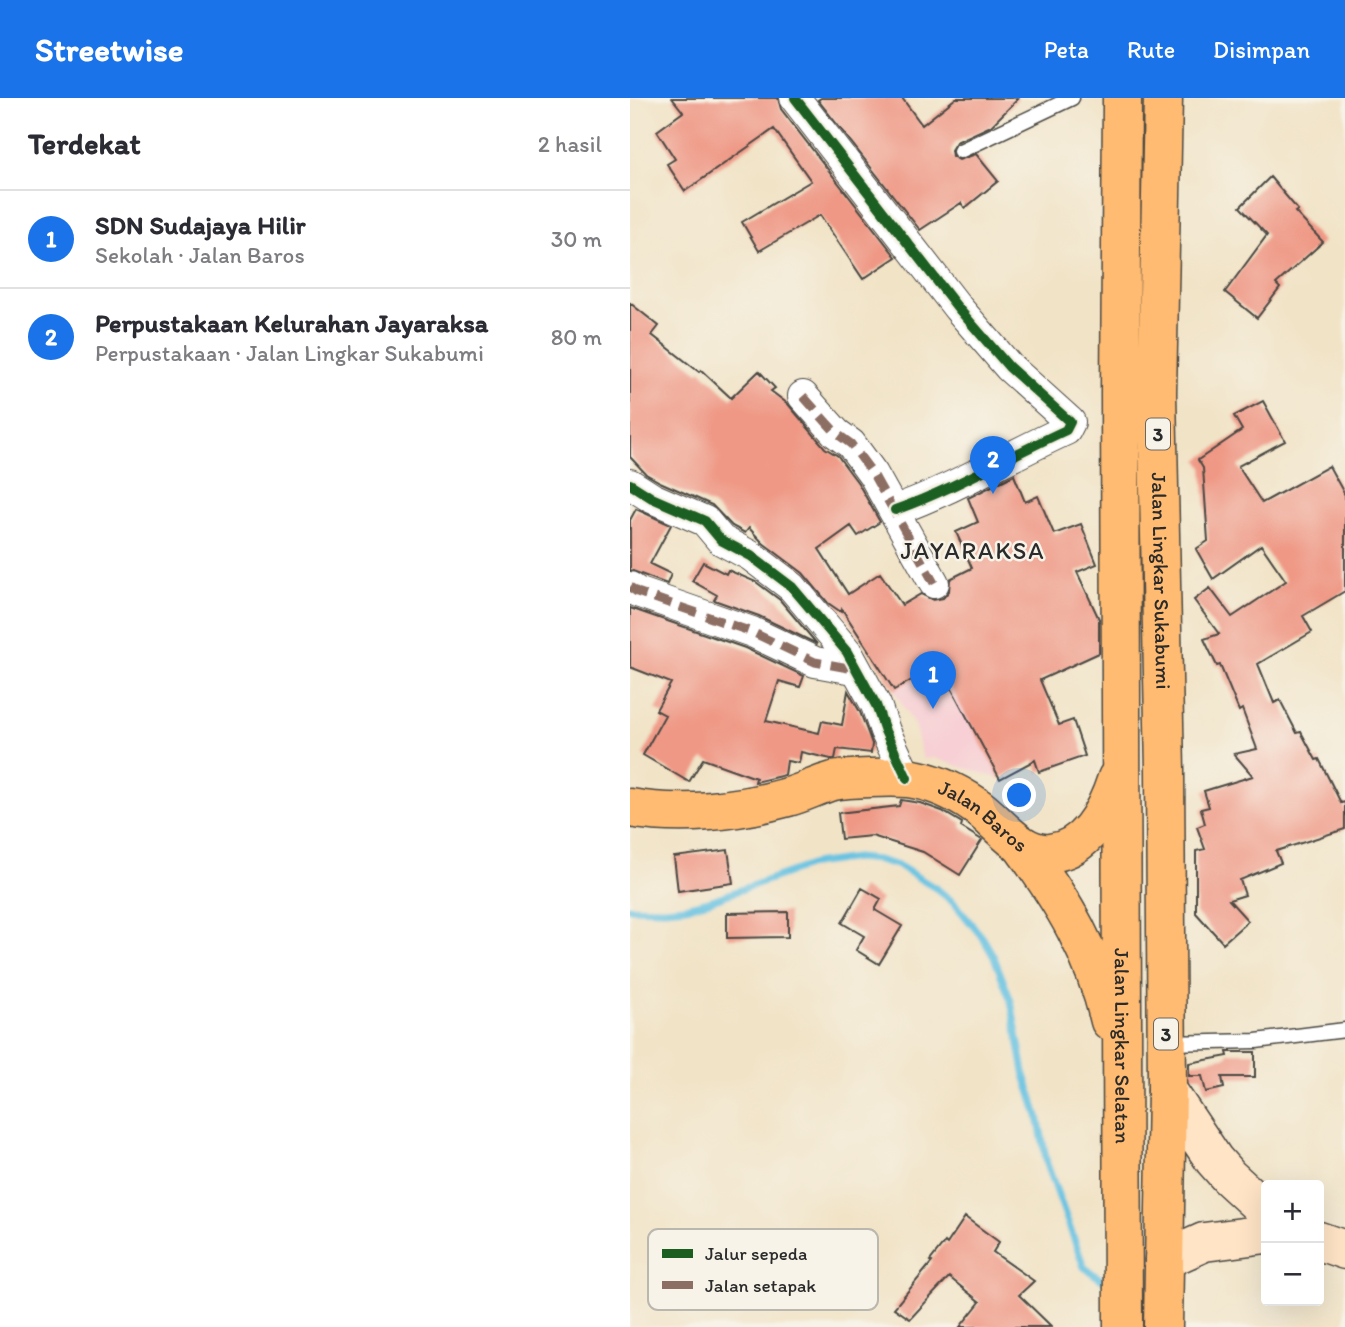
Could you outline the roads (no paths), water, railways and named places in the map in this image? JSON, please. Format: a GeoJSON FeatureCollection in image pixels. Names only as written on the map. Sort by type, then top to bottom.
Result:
{"type":"FeatureCollection","features":[{"type":"Feature","properties":{"kind":"main road","name":"Jalan Lingkar Sukabumi"},"geometry":{"type":"LineString","coordinates":[[1121,766],[1122,98]]}},
{"type":"Feature","properties":{"kind":"main road","name":"Jalan Lingkar Sukabumi"},"geometry":{"type":"LineString","coordinates":[[1163,98],[1157,393],[1166,770]]}},
{"type":"Feature","properties":{"kind":"main road","name":"Jalan Baros"},"geometry":{"type":"LineString","coordinates":[[630,808],[667,813],[734,808],[788,797],[835,781],[907,778],[960,795],[1022,846],[1049,853],[1065,849],[1098,822],[1112,795],[1121,766]]}},
{"type":"Feature","properties":{"kind":"main road","name":"Jalan Lingkar Selatan"},"geometry":{"type":"LineString","coordinates":[[1121,766],[1124,1327]]}},
{"type":"Feature","properties":{"kind":"main road","name":"Jalan Lingkar Selatan"},"geometry":{"type":"LineString","coordinates":[[1163,1313],[1167,1090],[1166,770]]}},
{"type":"Feature","properties":{"kind":"main road"},"geometry":{"type":"LineString","coordinates":[[1022,846],[1055,890],[1076,926],[1097,974],[1123,1074]]}},
{"type":"Feature","properties":{"kind":"main road"},"geometry":{"type":"LineString","coordinates":[[1167,1090],[1228,1177],[1261,1207]]}},
{"type":"Feature","properties":{"kind":"main road"},"geometry":{"type":"LineString","coordinates":[[1164,1260],[1204,1242],[1261,1235]]}},
{"type":"Feature","properties":{"kind":"main road"},"geometry":{"type":"LineString","coordinates":[[1324,1243],[1345,1250]]}},
{"type":"Feature","properties":{"kind":"street"},"geometry":{"type":"LineString","coordinates":[[795,98],[958,308],[1009,367],[1070,422],[1066,430],[951,488],[895,510]]}},
{"type":"Feature","properties":{"kind":"street"},"geometry":{"type":"LineString","coordinates":[[803,396],[836,433],[851,444],[883,487],[934,583]]}},
{"type":"Feature","properties":{"kind":"street"},"geometry":{"type":"LineString","coordinates":[[630,484],[652,498],[705,522],[721,540],[751,556],[792,587],[847,652],[876,705],[907,778]]}},
{"type":"Feature","properties":{"kind":"street"},"geometry":{"type":"LineString","coordinates":[[630,587],[636,592],[752,632],[815,662],[854,669]]}},
{"type":"Feature","properties":{"kind":"lane"},"geometry":{"type":"LineString","coordinates":[[960,151],[1072,98]]}},
{"type":"Feature","properties":{"kind":"lane"},"geometry":{"type":"LineString","coordinates":[[1166,1042],[1247,1041],[1345,1030]]}},
{"type":"Feature","properties":{"kind":"waterway"},"geometry":{"type":"LineString","coordinates":[[630,908],[685,907],[813,864],[856,858],[899,866],[937,889],[955,904],[983,938],[994,957],[1011,1001],[1024,1072],[1038,1116],[1047,1164],[1084,1267],[1109,1285]]}},
{"type":"Feature","properties":{"kind":"place","name":"Perpustakaan Kelurahan Jayaraksa"},"geometry":{"type":"Point","coordinates":[993,494]}},
{"type":"Feature","properties":{"kind":"place","name":"SDN Sudajaya Hilir"},"geometry":{"type":"Point","coordinates":[933,709]}},
{"type":"Feature","properties":{"kind":"district","name":"JAYARAKSA"},"geometry":{"type":"Point","coordinates":[973,551]}}]}
